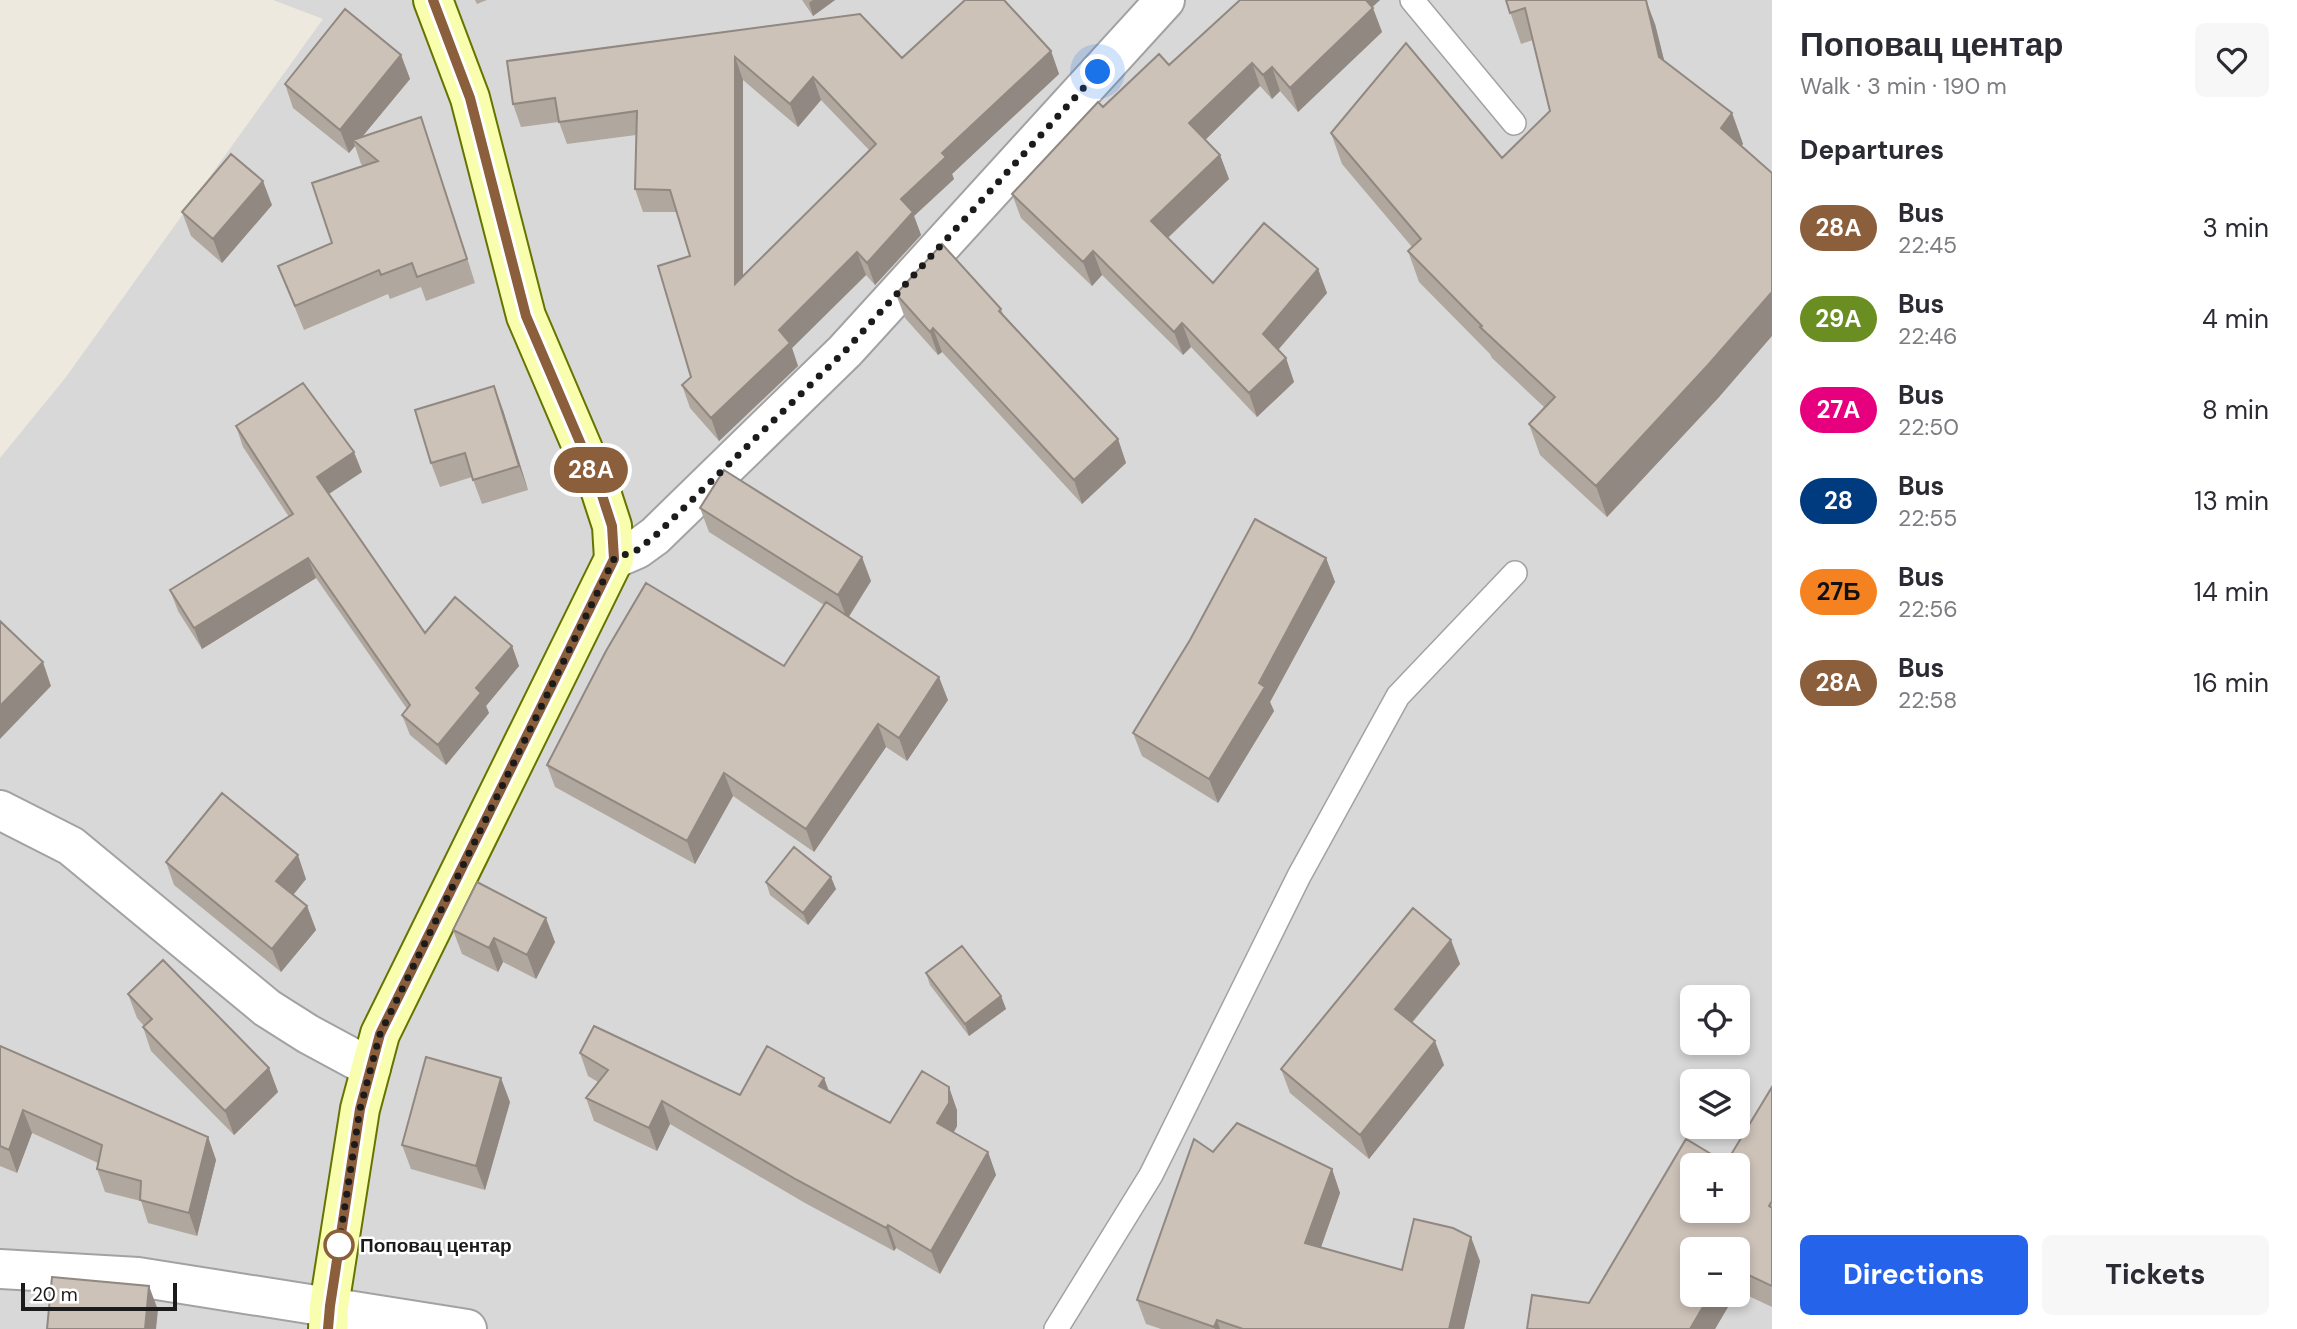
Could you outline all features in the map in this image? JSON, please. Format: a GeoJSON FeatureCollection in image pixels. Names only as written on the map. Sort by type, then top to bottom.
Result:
{"type":"FeatureCollection","features":[{"type":"Feature","properties":{"kind":"street"},"geometry":{"type":"LineString","coordinates":[[329,1318],[360,1109],[380,1034],[614,559],[612,526],[600,489],[526,316],[470,98],[433,0]]}},
{"type":"Feature","properties":{"kind":"street"},"geometry":{"type":"LineString","coordinates":[[614,559],[637,550],[655,536],[845,351],[1165,0]]}},
{"type":"Feature","properties":{"kind":"street"},"geometry":{"type":"LineString","coordinates":[[0,810],[71,846],[267,1008],[371,1068]]}},
{"type":"Feature","properties":{"kind":"street"},"geometry":{"type":"LineString","coordinates":[[0,1269],[138,1277],[329,1318],[467,1329]]}},
{"type":"Feature","properties":{"kind":"lane"},"geometry":{"type":"LineString","coordinates":[[1412,0],[1514,123]]}},
{"type":"Feature","properties":{"kind":"lane"},"geometry":{"type":"LineString","coordinates":[[1056,1329],[1151,1175],[1299,876],[1398,696],[1515,573]]}},
{"type":"Feature","properties":{"kind":"shaded area"},"geometry":{"type":"Polygon","coordinates":[[[273,0],[1772,0],[1772,1329],[0,1329],[0,458],[66,377],[323,19],[273,0]]]}},
{"type":"Feature","properties":{"kind":"building"},"geometry":{"type":"Polygon","coordinates":[[[965,0],[1004,0],[1051,51],[942,153],[946,157],[901,199],[913,212],[867,263],[857,252],[779,330],[790,343],[711,418],[682,385],[691,377],[658,266],[690,256],[670,190],[635,189],[637,111],[559,122],[555,98],[513,104],[507,61],[860,14],[902,58],[965,0]],[[735,57],[735,284],[876,144],[813,77],[790,104],[735,57]]]}},
{"type":"Feature","properties":{"kind":"building"},"geometry":{"type":"Polygon","coordinates":[[[1240,0],[1366,0],[1373,8],[1290,88],[1272,67],[1263,75],[1252,63],[1189,123],[1220,155],[1151,221],[1213,283],[1264,223],[1318,269],[1263,334],[1286,358],[1249,393],[1182,323],[1174,332],[1093,251],[1083,262],[1012,194],[1098,102],[1103,107],[1159,54],[1169,65],[1240,0]]]}},
{"type":"Feature","properties":{"kind":"building"},"geometry":{"type":"Polygon","coordinates":[[[1506,0],[1646,0],[1659,57],[1732,113],[1721,128],[1772,173],[1772,292],[1596,486],[1529,424],[1555,397],[1480,327],[1482,326],[1408,251],[1421,239],[1331,133],[1406,43],[1502,158],[1550,111],[1525,8],[1510,13],[1506,0]]]}},
{"type":"Feature","properties":{"kind":"building"},"geometry":{"type":"Polygon","coordinates":[[[345,9],[401,55],[340,130],[285,84],[345,9]]]}},
{"type":"Feature","properties":{"kind":"building"},"geometry":{"type":"Polygon","coordinates":[[[421,117],[467,259],[417,277],[412,263],[381,275],[379,270],[295,306],[278,266],[332,243],[312,183],[378,161],[353,140],[421,117]]]}},
{"type":"Feature","properties":{"kind":"building"},"geometry":{"type":"Polygon","coordinates":[[[231,154],[263,181],[213,239],[182,212],[231,154]]]}},
{"type":"Feature","properties":{"kind":"building"},"geometry":{"type":"Polygon","coordinates":[[[942,244],[1001,309],[999,311],[1118,439],[1074,480],[933,328],[930,332],[896,294],[942,244]]]}},
{"type":"Feature","properties":{"kind":"building"},"geometry":{"type":"Polygon","coordinates":[[[303,383],[354,452],[317,477],[425,633],[455,597],[512,646],[476,688],[481,693],[438,745],[402,715],[410,705],[308,558],[194,628],[170,590],[293,514],[236,426],[303,383]]]}},
{"type":"Feature","properties":{"kind":"building"},"geometry":{"type":"Polygon","coordinates":[[[494,386],[519,466],[473,480],[465,453],[431,463],[415,410],[494,386]]]}},
{"type":"Feature","properties":{"kind":"building"},"geometry":{"type":"Polygon","coordinates":[[[724,470],[862,557],[838,595],[700,508],[724,470]]]}},
{"type":"Feature","properties":{"kind":"building"},"geometry":{"type":"Polygon","coordinates":[[[1255,519],[1326,558],[1259,683],[1265,687],[1209,779],[1133,733],[1190,640],[1255,519]]]}},
{"type":"Feature","properties":{"kind":"building"},"geometry":{"type":"Polygon","coordinates":[[[646,583],[784,666],[826,602],[939,677],[899,738],[878,724],[806,829],[724,773],[687,841],[547,765],[606,651],[646,583]]]}},
{"type":"Feature","properties":{"kind":"building"},"geometry":{"type":"Polygon","coordinates":[[[0,621],[43,662],[0,706],[0,621]]]}},
{"type":"Feature","properties":{"kind":"building"},"geometry":{"type":"Polygon","coordinates":[[[222,793],[298,855],[276,881],[307,906],[272,949],[166,862],[222,793]]]}},
{"type":"Feature","properties":{"kind":"building"},"geometry":{"type":"Polygon","coordinates":[[[794,847],[831,877],[803,913],[766,882],[794,847]]]}},
{"type":"Feature","properties":{"kind":"building"},"geometry":{"type":"Polygon","coordinates":[[[477,882],[546,918],[527,955],[494,938],[489,948],[453,930],[477,882]]]}},
{"type":"Feature","properties":{"kind":"building"},"geometry":{"type":"Polygon","coordinates":[[[1413,908],[1451,940],[1395,1009],[1435,1041],[1360,1135],[1281,1069],[1413,908]]]}},
{"type":"Feature","properties":{"kind":"building"},"geometry":{"type":"Polygon","coordinates":[[[962,946],[1001,996],[965,1024],[926,973],[962,946]]]}},
{"type":"Feature","properties":{"kind":"building"},"geometry":{"type":"Polygon","coordinates":[[[163,960],[269,1068],[225,1111],[143,1027],[152,1019],[128,994],[163,960]]]}},
{"type":"Feature","properties":{"kind":"building"},"geometry":{"type":"Polygon","coordinates":[[[594,1026],[740,1095],[767,1046],[824,1078],[819,1086],[890,1123],[922,1071],[949,1087],[949,1103],[937,1123],[988,1152],[931,1251],[888,1225],[886,1228],[797,1180],[662,1101],[649,1128],[586,1098],[608,1070],[580,1053],[594,1026]]]}},
{"type":"Feature","properties":{"kind":"building"},"geometry":{"type":"Polygon","coordinates":[[[0,1046],[208,1137],[189,1213],[140,1200],[141,1181],[97,1169],[102,1145],[23,1110],[9,1150],[0,1146],[0,1046]]]}},
{"type":"Feature","properties":{"kind":"building"},"geometry":{"type":"Polygon","coordinates":[[[426,1057],[501,1078],[476,1166],[402,1145],[426,1057]]]}},
{"type":"Feature","properties":{"kind":"building"},"geometry":{"type":"Polygon","coordinates":[[[1772,1087],[1772,1201],[1769,1206],[1772,1208],[1772,1286],[1750,1276],[1750,1237],[1680,1237],[1680,1307],[1703,1307],[1690,1329],[1527,1329],[1532,1295],[1589,1303],[1686,1139],[1709,1153],[1680,1153],[1680,1223],[1750,1223],[1750,1153],[1732,1153],[1741,1139],[1750,1139],[1750,1123],[1772,1087]]]}},
{"type":"Feature","properties":{"kind":"building"},"geometry":{"type":"Polygon","coordinates":[[[1237,1123],[1332,1169],[1305,1243],[1402,1270],[1414,1219],[1453,1228],[1471,1237],[1449,1329],[1243,1329],[1217,1320],[1214,1327],[1137,1300],[1194,1139],[1213,1152],[1237,1123]]]}},
{"type":"Feature","properties":{"kind":"building"},"geometry":{"type":"Polygon","coordinates":[[[52,1277],[149,1286],[145,1329],[47,1329],[52,1277]]]}},
{"type":"Feature","properties":{"kind":"bus line","name":"28А"},"geometry":{"type":"LineString","coordinates":[[328,1329],[360,1109],[380,1034],[614,559],[612,526],[600,489],[526,316],[470,98],[433,0]]}},
{"type":"Feature","properties":{"kind":"place","name":"Поповац центар"},"geometry":{"type":"Point","coordinates":[339,1245]}},
{"type":"Feature","properties":{"kind":"route"},"geometry":{"type":"LineString","coordinates":[[339,1245],[337,1257],[360,1109],[380,1034],[614,559],[637,550],[655,536],[845,351],[1098,72]]}}]}
